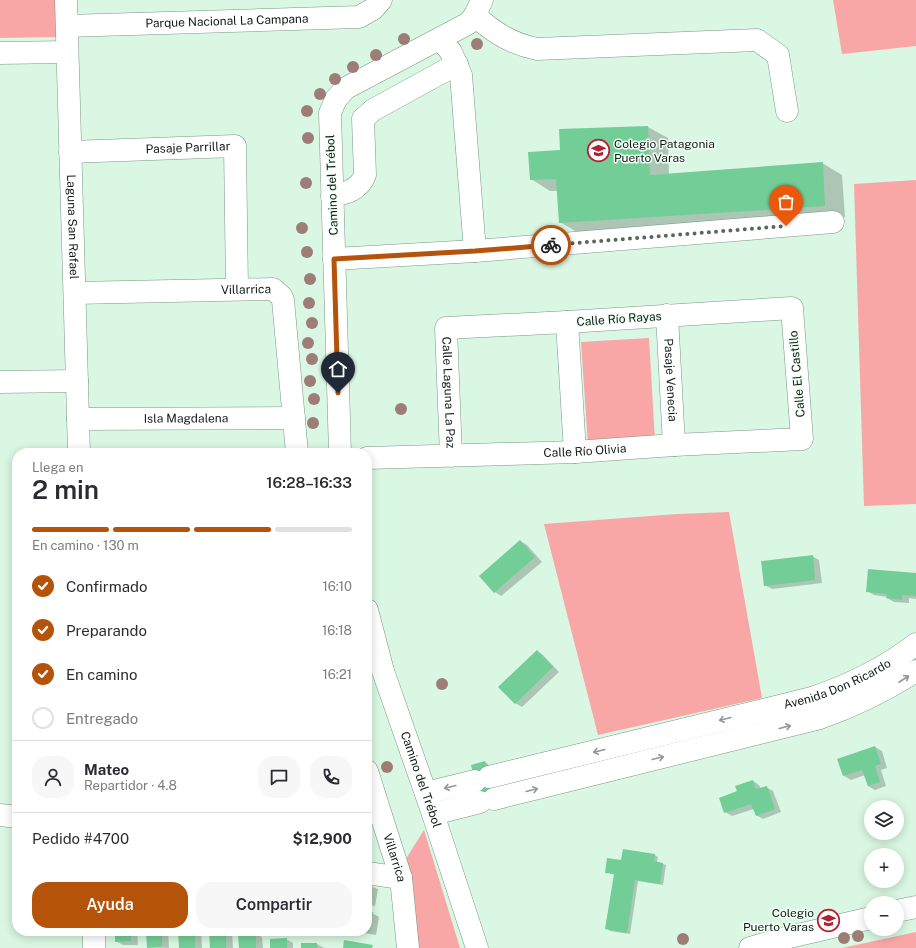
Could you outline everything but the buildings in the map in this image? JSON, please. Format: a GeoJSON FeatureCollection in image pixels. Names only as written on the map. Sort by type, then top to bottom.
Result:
{"type":"FeatureCollection","features":[{"type":"Feature","properties":{"kind":"street","name":"Laguna San Rafael"},"geometry":{"type":"LineString","coordinates":[[66,0],[79,448]]}},
{"type":"Feature","properties":{"kind":"street","name":"Parque Nacional La Campana"},"geometry":{"type":"LineString","coordinates":[[66,26],[359,17],[373,9],[381,0]]}},
{"type":"Feature","properties":{"kind":"street","name":"Camino del Trébol"},"geometry":{"type":"LineString","coordinates":[[340,448],[329,121],[330,113],[336,99],[346,88],[469,23],[479,7]]}},
{"type":"Feature","properties":{"kind":"street"},"geometry":{"type":"LineString","coordinates":[[479,7],[484,24],[505,39],[520,46],[537,49],[757,40],[778,55],[787,112]]}},
{"type":"Feature","properties":{"kind":"street"},"geometry":{"type":"LineString","coordinates":[[440,39],[451,52],[461,75],[475,251]]}},
{"type":"Feature","properties":{"kind":"street"},"geometry":{"type":"LineString","coordinates":[[0,54],[68,52]]}},
{"type":"Feature","properties":{"kind":"street"},"geometry":{"type":"LineString","coordinates":[[332,196],[348,192],[362,183],[365,175],[363,120],[373,110],[457,64]]}},
{"type":"Feature","properties":{"kind":"street","name":"Pasaje Parrillar"},"geometry":{"type":"LineString","coordinates":[[70,152],[235,146],[237,289]]}},
{"type":"Feature","properties":{"kind":"street"},"geometry":{"type":"LineString","coordinates":[[334,259],[475,251],[833,222]]}},
{"type":"Feature","properties":{"kind":"street","name":"Villarrica"},"geometry":{"type":"LineString","coordinates":[[75,293],[273,289],[281,296],[283,304],[297,448]]}},
{"type":"Feature","properties":{"kind":"street","name":"Calle Río Rayas"},"geometry":{"type":"LineString","coordinates":[[446,328],[792,308]]}},
{"type":"Feature","properties":{"kind":"street","name":"Calle El Castillo"},"geometry":{"type":"LineString","coordinates":[[792,308],[802,439]]}},
{"type":"Feature","properties":{"kind":"street","name":"Pasaje Venecia"},"geometry":{"type":"LineString","coordinates":[[667,315],[674,445]]}},
{"type":"Feature","properties":{"kind":"street"},"geometry":{"type":"LineString","coordinates":[[567,322],[575,452]]}},
{"type":"Feature","properties":{"kind":"street","name":"Calle Laguna La Paz"},"geometry":{"type":"LineString","coordinates":[[446,328],[451,456]]}},
{"type":"Feature","properties":{"kind":"street"},"geometry":{"type":"LineString","coordinates":[[0,382],[77,381]]}},
{"type":"Feature","properties":{"kind":"street","name":"Isla Magdalena"},"geometry":{"type":"LineString","coordinates":[[78,419],[294,418]]}},
{"type":"Feature","properties":{"kind":"street","name":"Calle Río Olivia"},"geometry":{"type":"LineString","coordinates":[[372,458],[575,452],[674,445],[802,439]]}},
{"type":"Feature","properties":{"kind":"street","name":"Camino del Trébol"},"geometry":{"type":"LineString","coordinates":[[372,629],[383,671],[426,793],[476,948]]}},
{"type":"Feature","properties":{"kind":"street","name":"Avenida Don Ricardo"},"geometry":{"type":"LineString","coordinates":[[426,793],[812,698],[838,689],[863,677],[890,662],[916,644]]}},
{"type":"Feature","properties":{"kind":"street","name":"Avenida Don Ricardo"},"geometry":{"type":"LineString","coordinates":[[433,814],[820,718],[847,709],[873,697],[916,671]]}},
{"type":"Feature","properties":{"kind":"street"},"geometry":{"type":"LineString","coordinates":[[753,713],[759,733]]}},
{"type":"Feature","properties":{"kind":"street"},"geometry":{"type":"LineString","coordinates":[[626,744],[633,764]]}},
{"type":"Feature","properties":{"kind":"street","name":"Villarrica"},"geometry":{"type":"LineString","coordinates":[[372,792],[400,878],[408,948]]}},
{"type":"Feature","properties":{"kind":"street"},"geometry":{"type":"LineString","coordinates":[[0,815],[12,816]]}},
{"type":"Feature","properties":{"kind":"street"},"geometry":{"type":"LineString","coordinates":[[372,873],[400,878]]}},
{"type":"Feature","properties":{"kind":"street"},"geometry":{"type":"LineString","coordinates":[[750,948],[821,929],[864,920]]}},
{"type":"Feature","properties":{"kind":"street"},"geometry":{"type":"LineString","coordinates":[[783,948],[821,929]]}},
{"type":"Feature","properties":{"kind":"street"},"geometry":{"type":"LineString","coordinates":[[94,936],[94,948]]}},
{"type":"Feature","properties":{"kind":"shaded area"},"geometry":{"type":"Polygon","coordinates":[[[0,0],[55,0],[56,37],[0,38],[0,0]]]}},
{"type":"Feature","properties":{"kind":"shaded area"},"geometry":{"type":"Polygon","coordinates":[[[833,0],[916,0],[916,46],[842,54],[833,0]]]}},
{"type":"Feature","properties":{"kind":"shaded area"},"geometry":{"type":"Polygon","coordinates":[[[916,180],[916,504],[864,506],[854,184],[916,180]]]}},
{"type":"Feature","properties":{"kind":"shaded area"},"geometry":{"type":"Polygon","coordinates":[[[649,338],[655,441],[588,445],[581,342],[649,338]]]}},
{"type":"Feature","properties":{"kind":"shaded area"},"geometry":{"type":"Polygon","coordinates":[[[729,512],[762,698],[598,735],[544,524],[677,514],[729,512]]]}},
{"type":"Feature","properties":{"kind":"shaded area"},"geometry":{"type":"Polygon","coordinates":[[[424,830],[460,948],[415,948],[404,862],[424,830]]]}},
{"type":"Feature","properties":{"kind":"shaded area"},"geometry":{"type":"Polygon","coordinates":[[[916,932],[916,948],[842,948],[898,936],[904,936],[904,935],[916,932]]]}},
{"type":"Feature","properties":{"kind":"way so far"},"geometry":{"type":"LineString","coordinates":[[551,245],[786,226]]}},
{"type":"Feature","properties":{"kind":"place","name":"Colegio Patagonia Puerto Varas"},"geometry":{"type":"Point","coordinates":[598,151]}},
{"type":"Feature","properties":{"kind":"place","name":"Colegio Puerto Varas"},"geometry":{"type":"Point","coordinates":[829,920]}},
{"type":"Feature","properties":{"kind":"route"},"geometry":{"type":"LineString","coordinates":[[338,393],[334,259],[551,245]]}}]}
